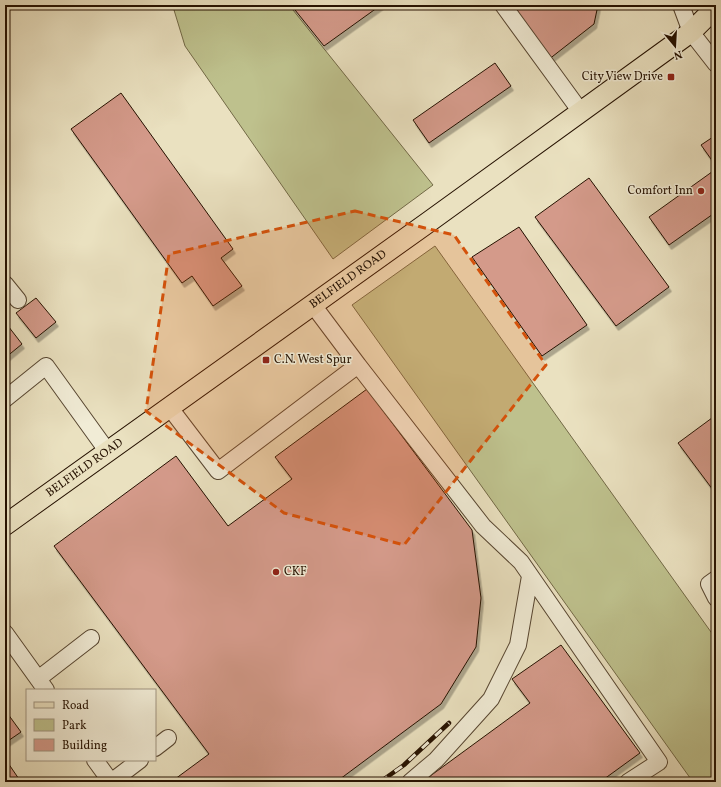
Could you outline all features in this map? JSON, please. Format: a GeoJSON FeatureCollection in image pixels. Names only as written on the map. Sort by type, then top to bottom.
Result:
{"type":"FeatureCollection","features":[{"type":"Feature","properties":{"kind":"main road","name":"BELFIELD ROAD"},"geometry":{"type":"LineString","coordinates":[[5,526],[691,32],[716,8]]}},
{"type":"Feature","properties":{"kind":"main road","name":"BELFIELD ROAD"},"geometry":{"type":"LineString","coordinates":[[691,32],[716,19]]}},
{"type":"Feature","properties":{"kind":"street"},"geometry":{"type":"LineString","coordinates":[[502,5],[581,112]]}},
{"type":"Feature","properties":{"kind":"street"},"geometry":{"type":"LineString","coordinates":[[681,5],[691,32],[716,64]]}},
{"type":"Feature","properties":{"kind":"street"},"geometry":{"type":"LineString","coordinates":[[5,284],[18,300]]}},
{"type":"Feature","properties":{"kind":"street"},"geometry":{"type":"LineString","coordinates":[[313,305],[483,526],[521,562],[660,762],[628,782]]}},
{"type":"Feature","properties":{"kind":"street"},"geometry":{"type":"LineString","coordinates":[[170,408],[218,470],[358,365]]}},
{"type":"Feature","properties":{"kind":"street"},"geometry":{"type":"LineString","coordinates":[[5,399],[46,366],[108,452]]}},
{"type":"Feature","properties":{"kind":"street"},"geometry":{"type":"LineString","coordinates":[[410,782],[436,760],[491,699],[518,645],[530,576]]}},
{"type":"Feature","properties":{"kind":"street"},"geometry":{"type":"LineString","coordinates":[[716,579],[709,584],[716,598]]}},
{"type":"Feature","properties":{"kind":"street"},"geometry":{"type":"LineString","coordinates":[[5,633],[42,684],[91,638]]}},
{"type":"Feature","properties":{"kind":"street"},"geometry":{"type":"LineString","coordinates":[[156,747],[168,738]]}},
{"type":"Feature","properties":{"kind":"street"},"geometry":{"type":"LineString","coordinates":[[97,761],[111,782],[139,761]]}},
{"type":"Feature","properties":{"kind":"highlighted area"},"geometry":{"type":"Polygon","coordinates":[[[355,211],[454,235],[546,365],[404,545],[284,513],[146,411],[169,254],[355,211]]]}},
{"type":"Feature","properties":{"kind":"green space"},"geometry":{"type":"Polygon","coordinates":[[[177,5],[289,5],[433,185],[333,259],[185,46],[174,10],[177,5]]]}},
{"type":"Feature","properties":{"kind":"green space"},"geometry":{"type":"Polygon","coordinates":[[[435,246],[716,639],[716,782],[693,782],[352,305],[435,246]]]}},
{"type":"Feature","properties":{"kind":"building"},"geometry":{"type":"Polygon","coordinates":[[[291,5],[381,5],[324,46],[291,5]]]}},
{"type":"Feature","properties":{"kind":"building"},"geometry":{"type":"Polygon","coordinates":[[[508,5],[598,5],[594,24],[548,60],[508,5]]]}},
{"type":"Feature","properties":{"kind":"building"},"geometry":{"type":"Polygon","coordinates":[[[495,63],[511,86],[429,143],[413,120],[495,63]]]}},
{"type":"Feature","properties":{"kind":"building"},"geometry":{"type":"Polygon","coordinates":[[[121,93],[233,249],[221,258],[242,286],[213,306],[192,276],[182,283],[71,129],[121,93]]]}},
{"type":"Feature","properties":{"kind":"building","name":"Comfort Inn"},"geometry":{"type":"Polygon","coordinates":[[[716,135],[716,166],[701,145],[716,135]]]}},
{"type":"Feature","properties":{"kind":"building","name":"Comfort Inn"},"geometry":{"type":"Polygon","coordinates":[[[716,169],[716,212],[669,245],[649,217],[716,169]]]}},
{"type":"Feature","properties":{"kind":"building"},"geometry":{"type":"Polygon","coordinates":[[[589,178],[669,287],[616,326],[535,217],[589,178]]]}},
{"type":"Feature","properties":{"kind":"building"},"geometry":{"type":"Polygon","coordinates":[[[519,227],[587,325],[542,356],[472,257],[519,227]]]}},
{"type":"Feature","properties":{"kind":"building"},"geometry":{"type":"Polygon","coordinates":[[[36,298],[56,322],[36,338],[16,313],[36,298]]]}},
{"type":"Feature","properties":{"kind":"building"},"geometry":{"type":"Polygon","coordinates":[[[5,322],[22,344],[5,358],[5,322]]]}},
{"type":"Feature","properties":{"kind":"building","name":"CKF"},"geometry":{"type":"Polygon","coordinates":[[[367,389],[472,530],[481,598],[476,647],[441,704],[336,782],[171,782],[209,754],[54,546],[176,456],[228,526],[292,479],[275,457],[367,389]]]}},
{"type":"Feature","properties":{"kind":"building"},"geometry":{"type":"Polygon","coordinates":[[[716,415],[716,494],[678,443],[716,415]]]}},
{"type":"Feature","properties":{"kind":"building"},"geometry":{"type":"Polygon","coordinates":[[[561,645],[640,753],[600,782],[422,782],[530,703],[512,679],[561,645]]]}},
{"type":"Feature","properties":{"kind":"building"},"geometry":{"type":"Polygon","coordinates":[[[5,710],[21,732],[5,743],[5,710]]]}},
{"type":"Feature","properties":{"kind":"building"},"geometry":{"type":"Polygon","coordinates":[[[8,763],[21,782],[5,782],[5,765],[8,763]]]}},
{"type":"Feature","properties":{"kind":"railway"},"geometry":{"type":"LineString","coordinates":[[380,782],[404,765],[449,723]]}},
{"type":"Feature","properties":{"kind":"place","name":"City View Drive"},"geometry":{"type":"Point","coordinates":[671,77]}},
{"type":"Feature","properties":{"kind":"place","name":"Comfort Inn"},"geometry":{"type":"Point","coordinates":[701,191]}},
{"type":"Feature","properties":{"kind":"place","name":"C.N. West Spur"},"geometry":{"type":"Point","coordinates":[266,360]}},
{"type":"Feature","properties":{"kind":"place","name":"CKF"},"geometry":{"type":"Point","coordinates":[276,572]}}]}
